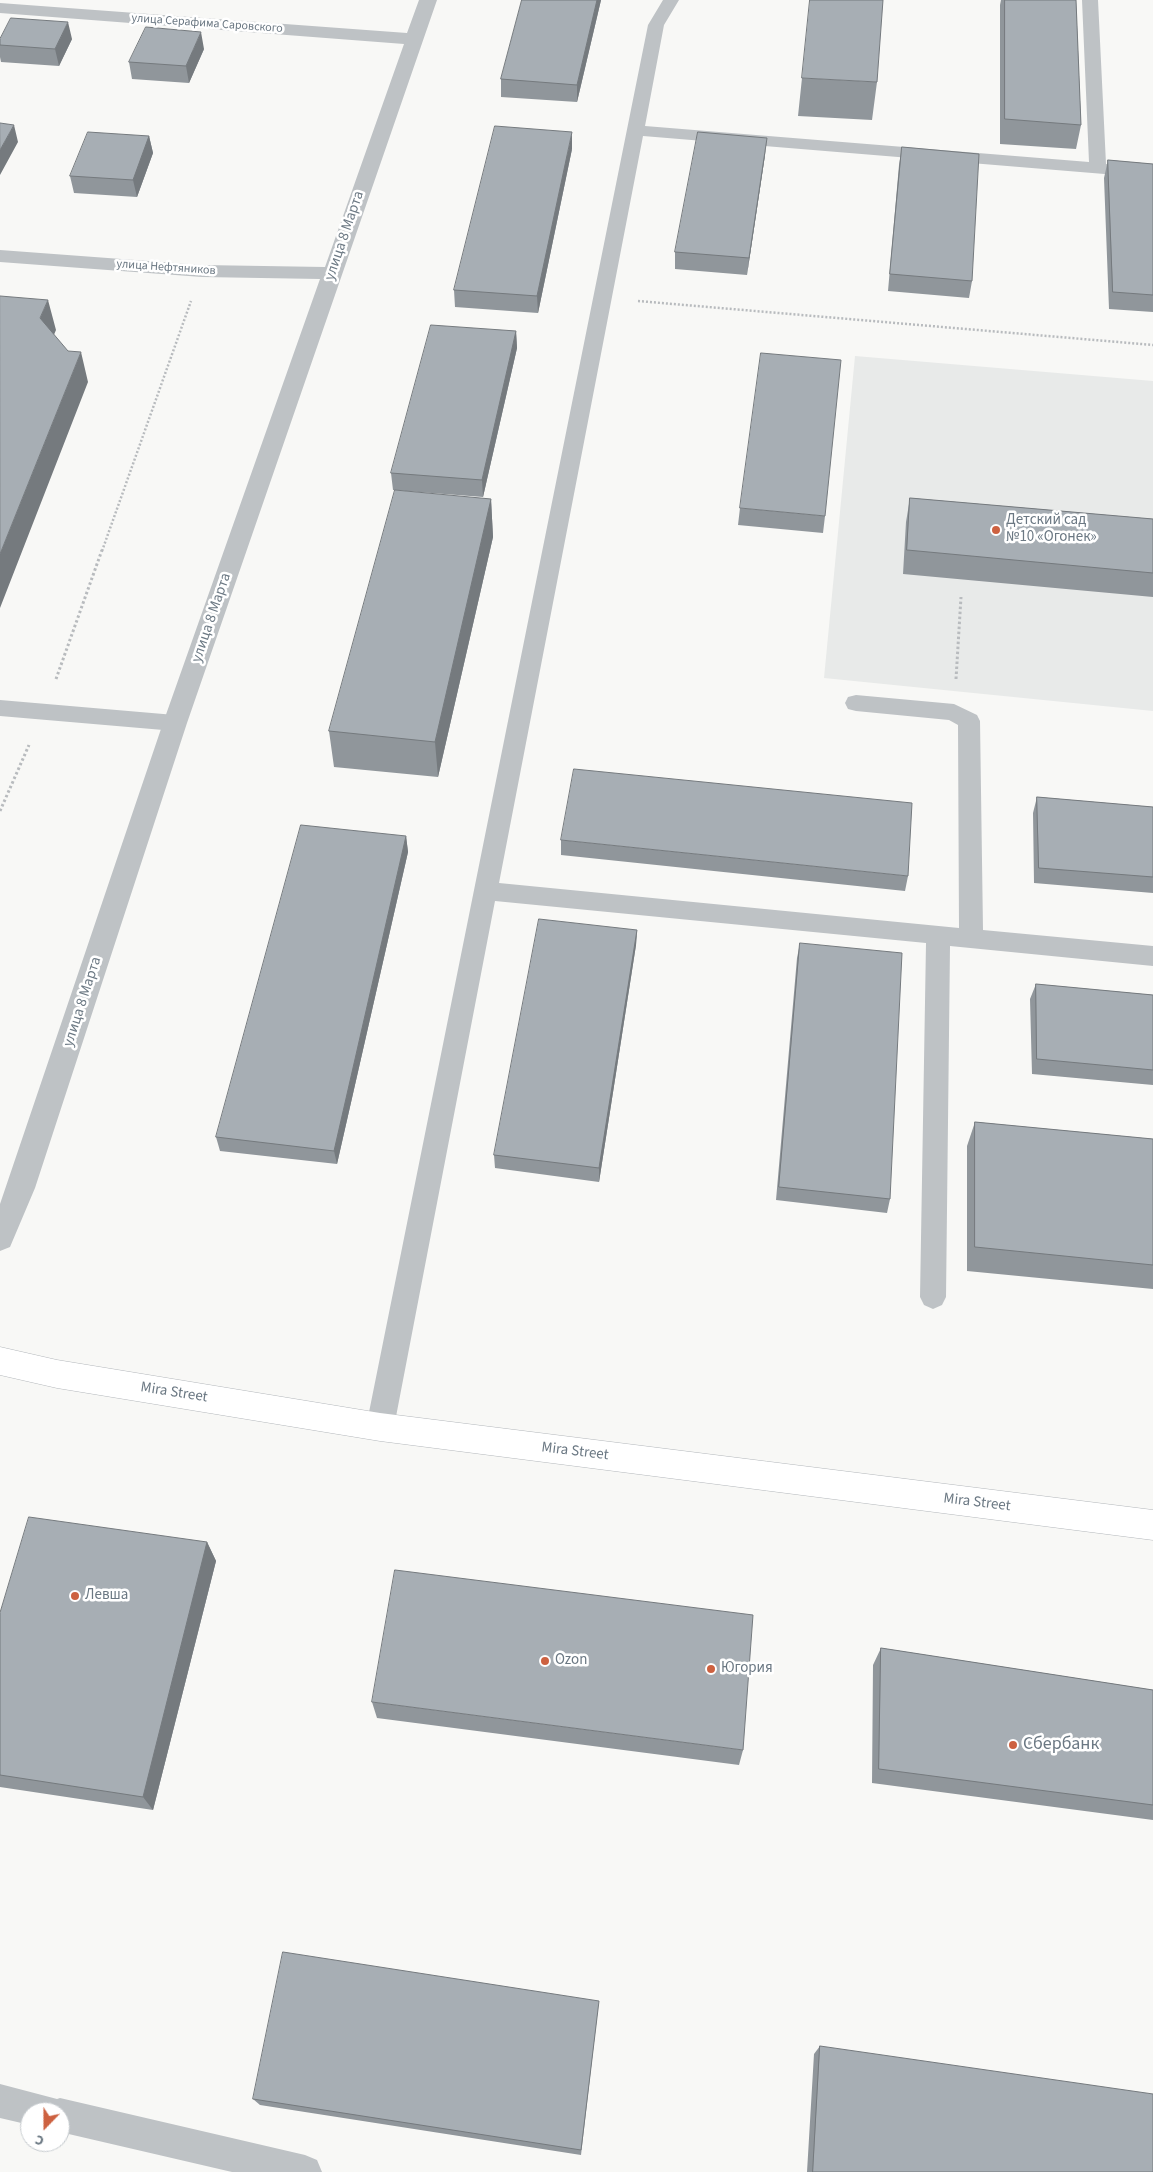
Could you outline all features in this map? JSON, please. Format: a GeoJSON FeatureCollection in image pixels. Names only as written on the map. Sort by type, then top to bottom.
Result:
{"type":"FeatureCollection","features":[{"type":"Feature","properties":{"kind":"main road","name":"Mira Street"},"geometry":{"type":"LineString","coordinates":[[0,1361],[57,1374],[380,1427],[1153,1525]]}},
{"type":"Feature","properties":{"kind":"street","name":"улица 8 Марта"},"geometry":{"type":"LineString","coordinates":[[0,1238],[21,1188],[175,723],[428,0]]}},
{"type":"Feature","properties":{"kind":"street","name":"улица Серафима Саровского"},"geometry":{"type":"LineString","coordinates":[[0,8],[414,40]]}},
{"type":"Feature","properties":{"kind":"street","name":"улица Нефтяников"},"geometry":{"type":"LineString","coordinates":[[0,256],[202,271],[332,273]]}},
{"type":"Feature","properties":{"kind":"lane"},"geometry":{"type":"LineString","coordinates":[[380,1427],[656,25],[671,0]]}},
{"type":"Feature","properties":{"kind":"lane"},"geometry":{"type":"LineString","coordinates":[[1090,0],[1098,168]]}},
{"type":"Feature","properties":{"kind":"lane"},"geometry":{"type":"LineString","coordinates":[[636,130],[1153,173]]}},
{"type":"Feature","properties":{"kind":"lane"},"geometry":{"type":"LineString","coordinates":[[856,703],[954,712],[970,721],[971,938]]}},
{"type":"Feature","properties":{"kind":"lane"},"geometry":{"type":"LineString","coordinates":[[0,708],[175,723]]}},
{"type":"Feature","properties":{"kind":"lane"},"geometry":{"type":"LineString","coordinates":[[486,891],[1153,956]]}},
{"type":"Feature","properties":{"kind":"lane"},"geometry":{"type":"LineString","coordinates":[[933,1297],[938,935]]}},
{"type":"Feature","properties":{"kind":"lane"},"geometry":{"type":"LineString","coordinates":[[0,2101],[20,2106]]}},
{"type":"Feature","properties":{"kind":"lane"},"geometry":{"type":"LineString","coordinates":[[70,2117],[305,2172]]}},
{"type":"Feature","properties":{"kind":"path"},"geometry":{"type":"LineString","coordinates":[[0,811],[44,711],[202,271]]}},
{"type":"Feature","properties":{"kind":"path"},"geometry":{"type":"LineString","coordinates":[[602,298],[1153,345]]}},
{"type":"Feature","properties":{"kind":"path"},"geometry":{"type":"LineString","coordinates":[[954,712],[961,597]]}},
{"type":"Feature","properties":{"kind":"shaded area","name":"Детский сад №10 «Огонек»"},"geometry":{"type":"Polygon","coordinates":[[[855,356],[1153,381],[1153,711],[824,678],[855,356]]]}},
{"type":"Feature","properties":{"kind":"building"},"geometry":{"type":"Polygon","coordinates":[[[522,0],[597,0],[577,85],[501,79],[522,0]]]}},
{"type":"Feature","properties":{"kind":"building"},"geometry":{"type":"Polygon","coordinates":[[[810,0],[883,0],[877,82],[802,78],[810,0]]]}},
{"type":"Feature","properties":{"kind":"building"},"geometry":{"type":"Polygon","coordinates":[[[1005,0],[1076,0],[1081,125],[1005,119],[1005,0]]]}},
{"type":"Feature","properties":{"kind":"building"},"geometry":{"type":"Polygon","coordinates":[[[11,18],[68,22],[55,49],[0,45],[0,39],[11,18]]]}},
{"type":"Feature","properties":{"kind":"building"},"geometry":{"type":"Polygon","coordinates":[[[146,27],[201,32],[186,66],[129,62],[146,27]]]}},
{"type":"Feature","properties":{"kind":"building"},"geometry":{"type":"Polygon","coordinates":[[[0,123],[14,125],[0,150],[0,123]]]}},
{"type":"Feature","properties":{"kind":"building"},"geometry":{"type":"Polygon","coordinates":[[[495,126],[572,132],[537,296],[454,290],[495,126]]]}},
{"type":"Feature","properties":{"kind":"building"},"geometry":{"type":"Polygon","coordinates":[[[88,132],[149,136],[133,180],[70,176],[88,132]]]}},
{"type":"Feature","properties":{"kind":"building"},"geometry":{"type":"Polygon","coordinates":[[[698,132],[767,138],[749,258],[675,252],[698,132]]]}},
{"type":"Feature","properties":{"kind":"building"},"geometry":{"type":"Polygon","coordinates":[[[902,147],[979,154],[972,281],[890,274],[902,147]]]}},
{"type":"Feature","properties":{"kind":"building"},"geometry":{"type":"Polygon","coordinates":[[[1108,160],[1153,164],[1153,295],[1113,292],[1108,160]]]}},
{"type":"Feature","properties":{"kind":"building"},"geometry":{"type":"Polygon","coordinates":[[[0,296],[48,300],[40,318],[68,351],[81,352],[0,554],[0,296]]]}},
{"type":"Feature","properties":{"kind":"building"},"geometry":{"type":"Polygon","coordinates":[[[431,325],[516,331],[482,480],[391,473],[431,325]]]}},
{"type":"Feature","properties":{"kind":"building"},"geometry":{"type":"Polygon","coordinates":[[[761,353],[841,360],[825,516],[740,508],[761,353]]]}},
{"type":"Feature","properties":{"kind":"building"},"geometry":{"type":"Polygon","coordinates":[[[395,490],[491,499],[435,742],[329,731],[395,490]]]}},
{"type":"Feature","properties":{"kind":"building"},"geometry":{"type":"Polygon","coordinates":[[[910,498],[1153,519],[1153,573],[907,550],[910,498]]]}},
{"type":"Feature","properties":{"kind":"building"},"geometry":{"type":"Polygon","coordinates":[[[574,769],[912,803],[908,876],[561,840],[574,769]]]}},
{"type":"Feature","properties":{"kind":"building"},"geometry":{"type":"Polygon","coordinates":[[[1037,797],[1153,807],[1153,877],[1039,868],[1037,797]]]}},
{"type":"Feature","properties":{"kind":"building"},"geometry":{"type":"Polygon","coordinates":[[[301,825],[406,836],[334,1151],[216,1137],[301,825]]]}},
{"type":"Feature","properties":{"kind":"building"},"geometry":{"type":"Polygon","coordinates":[[[539,919],[637,930],[599,1168],[494,1155],[539,919]]]}},
{"type":"Feature","properties":{"kind":"building"},"geometry":{"type":"Polygon","coordinates":[[[800,943],[902,953],[890,1199],[779,1187],[800,943]]]}},
{"type":"Feature","properties":{"kind":"building"},"geometry":{"type":"Polygon","coordinates":[[[1036,984],[1153,995],[1153,1070],[1037,1059],[1036,984]]]}},
{"type":"Feature","properties":{"kind":"building"},"geometry":{"type":"Polygon","coordinates":[[[975,1122],[1153,1139],[1153,1265],[975,1247],[975,1122]]]}},
{"type":"Feature","properties":{"kind":"building"},"geometry":{"type":"Polygon","coordinates":[[[29,1517],[207,1542],[143,1797],[0,1775],[0,1613],[29,1517]]]}},
{"type":"Feature","properties":{"kind":"building"},"geometry":{"type":"Polygon","coordinates":[[[395,1570],[753,1615],[743,1750],[372,1702],[395,1570]]]}},
{"type":"Feature","properties":{"kind":"building","name":"Сбербанк"},"geometry":{"type":"Polygon","coordinates":[[[881,1648],[1153,1690],[1153,1805],[879,1769],[881,1648]]]}},
{"type":"Feature","properties":{"kind":"building"},"geometry":{"type":"Polygon","coordinates":[[[283,1952],[599,2001],[581,2150],[253,2099],[283,1952]]]}},
{"type":"Feature","properties":{"kind":"building"},"geometry":{"type":"Polygon","coordinates":[[[820,2046],[1153,2094],[1153,2172],[813,2172],[820,2046]]]}},
{"type":"Feature","properties":{"kind":"place","name":"Детский сад №10 «Огонек»"},"geometry":{"type":"Point","coordinates":[996,530]}},
{"type":"Feature","properties":{"kind":"place","name":"Левша"},"geometry":{"type":"Point","coordinates":[75,1596]}},
{"type":"Feature","properties":{"kind":"place","name":"Ozon"},"geometry":{"type":"Point","coordinates":[545,1661]}},
{"type":"Feature","properties":{"kind":"place","name":"Югория"},"geometry":{"type":"Point","coordinates":[711,1669]}},
{"type":"Feature","properties":{"kind":"place","name":"Сбербанк"},"geometry":{"type":"Point","coordinates":[1013,1745]}}]}
